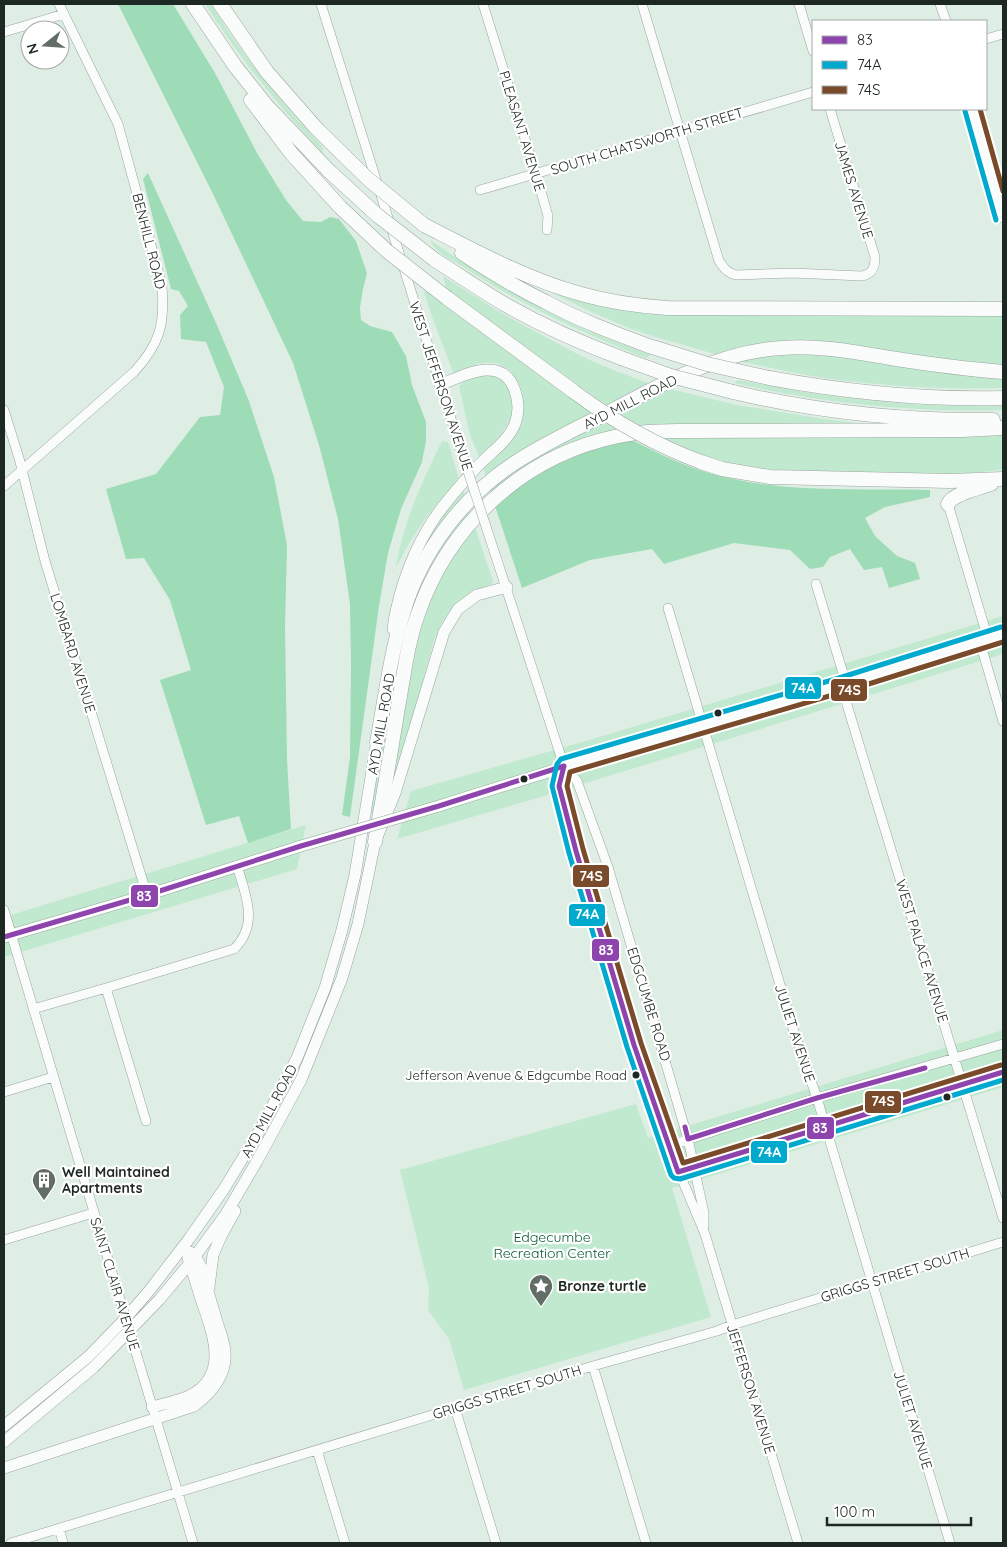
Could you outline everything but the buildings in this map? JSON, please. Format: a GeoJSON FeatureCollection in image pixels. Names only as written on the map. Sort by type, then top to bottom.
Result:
{"type":"FeatureCollection","features":[{"type":"Feature","properties":{"kind":"highway"},"geometry":{"type":"LineString","coordinates":[[193,4],[235,66],[266,105],[329,171],[377,215],[435,260],[535,321],[621,358],[671,376],[733,392],[807,407],[850,413],[929,419],[1003,420]]}},
{"type":"Feature","properties":{"kind":"highway"},"geometry":{"type":"LineString","coordinates":[[220,4],[267,72],[316,128],[368,179],[424,225],[490,271],[546,303],[649,346],[707,364],[769,378],[853,391],[939,398],[1003,398]]}},
{"type":"Feature","properties":{"kind":"highway"},"geometry":{"type":"LineString","coordinates":[[218,40],[252,102],[291,153],[340,207],[387,250],[447,298],[632,431],[676,453],[701,462],[722,469],[770,477],[950,481],[1003,479]]}},
{"type":"Feature","properties":{"kind":"highway"},"geometry":{"type":"LineString","coordinates":[[424,225],[486,257],[552,285],[588,296],[641,306],[668,308],[1003,309]]}},
{"type":"Feature","properties":{"kind":"highway","name":"AYD MILL ROAD"},"geometry":{"type":"LineString","coordinates":[[377,742],[400,624],[409,594],[438,540],[460,510],[488,483],[512,464],[659,386],[727,357],[756,350],[817,347],[951,367],[1003,372]]}},
{"type":"Feature","properties":{"kind":"highway"},"geometry":{"type":"LineString","coordinates":[[375,842],[406,663],[417,615],[425,595],[444,558],[471,521],[502,492],[530,471],[569,451],[613,437],[631,434],[678,431],[963,430],[1003,428]]}},
{"type":"Feature","properties":{"kind":"highway"},"geometry":{"type":"LineString","coordinates":[[949,510],[952,498],[1003,479]]}},
{"type":"Feature","properties":{"kind":"main road"},"geometry":{"type":"LineString","coordinates":[[377,742],[397,606],[413,558],[428,529],[444,505],[483,460],[504,440],[513,429],[518,416],[518,402],[513,385],[506,376],[495,370],[475,371],[440,385]]}},
{"type":"Feature","properties":{"kind":"main road","name":"AYD MILL ROAD"},"geometry":{"type":"LineString","coordinates":[[4,1442],[94,1367],[159,1300],[226,1214],[301,1080],[342,978],[358,924],[375,842],[395,793],[444,632],[458,609],[477,595],[507,587]]}},
{"type":"Feature","properties":{"kind":"main road"},"geometry":{"type":"LineString","coordinates":[[7,936],[1003,634]]}},
{"type":"Feature","properties":{"kind":"main road","name":"AYD MILL ROAD"},"geometry":{"type":"LineString","coordinates":[[4,1426],[88,1357],[124,1320],[184,1247],[224,1189],[261,1128],[297,1058],[323,993],[342,930],[355,875],[377,742]]}},
{"type":"Feature","properties":{"kind":"main road"},"geometry":{"type":"LineString","coordinates":[[208,1292],[214,1255],[221,1236],[243,1196],[257,1161]]}},
{"type":"Feature","properties":{"kind":"main road"},"geometry":{"type":"LineString","coordinates":[[154,1413],[194,1406],[210,1393],[221,1377],[225,1359],[224,1342],[200,1267],[184,1247]]}},
{"type":"Feature","properties":{"kind":"main road"},"geometry":{"type":"LineString","coordinates":[[4,1468],[154,1413],[188,1396],[207,1381],[216,1359],[213,1336],[192,1259]]}},
{"type":"Feature","properties":{"kind":"street","name":"BENHILL ROAD"},"geometry":{"type":"LineString","coordinates":[[4,486],[134,372],[152,350],[162,325],[162,286],[118,124],[59,4]]}},
{"type":"Feature","properties":{"kind":"street","name":"WEST JEFFERSON AVENUE"},"geometry":{"type":"LineString","coordinates":[[321,4],[440,385],[564,766]]}},
{"type":"Feature","properties":{"kind":"street","name":"PLEASANT AVENUE"},"geometry":{"type":"LineString","coordinates":[[483,4],[548,216],[547,230]]}},
{"type":"Feature","properties":{"kind":"street"},"geometry":{"type":"LineString","coordinates":[[642,4],[680,132]]}},
{"type":"Feature","properties":{"kind":"street"},"geometry":{"type":"LineString","coordinates":[[799,4],[812,49]]}},
{"type":"Feature","properties":{"kind":"street"},"geometry":{"type":"LineString","coordinates":[[940,4],[946,20]]}},
{"type":"Feature","properties":{"kind":"street"},"geometry":{"type":"LineString","coordinates":[[4,32],[64,14]]}},
{"type":"Feature","properties":{"kind":"street"},"geometry":{"type":"LineString","coordinates":[[987,39],[1003,34]]}},
{"type":"Feature","properties":{"kind":"street","name":"SOUTH CHATSWORTH STREET"},"geometry":{"type":"LineString","coordinates":[[480,190],[812,92]]}},
{"type":"Feature","properties":{"kind":"street","name":"JAMES AVENUE"},"geometry":{"type":"LineString","coordinates":[[680,132],[719,261],[730,274],[867,275],[875,265],[874,257],[830,110]]}},
{"type":"Feature","properties":{"kind":"street"},"geometry":{"type":"LineString","coordinates":[[972,110],[1003,218]]}},
{"type":"Feature","properties":{"kind":"street","name":"LOMBARD AVENUE"},"geometry":{"type":"LineString","coordinates":[[4,410],[48,570],[147,895]]}},
{"type":"Feature","properties":{"kind":"street"},"geometry":{"type":"LineString","coordinates":[[949,510],[984,640],[1003,721]]}},
{"type":"Feature","properties":{"kind":"street","name":"WEST PALACE AVENUE"},"geometry":{"type":"LineString","coordinates":[[816,584],[843,684],[1003,1218]]}},
{"type":"Feature","properties":{"kind":"street","name":"JULIET AVENUE"},"geometry":{"type":"LineString","coordinates":[[668,608],[795,1035],[825,1127],[950,1543]]}},
{"type":"Feature","properties":{"kind":"street","name":"EDGCUMBE ROAD"},"geometry":{"type":"LineString","coordinates":[[564,766],[577,781],[608,867],[688,1139],[694,1167]]}},
{"type":"Feature","properties":{"kind":"street","name":"EDGCUMBE ROAD"},"geometry":{"type":"LineString","coordinates":[[564,766],[559,786],[576,851],[634,1044],[678,1172]]}},
{"type":"Feature","properties":{"kind":"street"},"geometry":{"type":"LineString","coordinates":[[33,1009],[234,949],[244,937],[249,912],[237,866]]}},
{"type":"Feature","properties":{"kind":"street","name":"SAINT CLAIR AVENUE"},"geometry":{"type":"LineString","coordinates":[[4,910],[7,936],[33,1009],[193,1543]]}},
{"type":"Feature","properties":{"kind":"street"},"geometry":{"type":"LineString","coordinates":[[106,988],[146,1121]]}},
{"type":"Feature","properties":{"kind":"street"},"geometry":{"type":"LineString","coordinates":[[668,1146],[816,1098],[1003,1044]]}},
{"type":"Feature","properties":{"kind":"street"},"geometry":{"type":"LineString","coordinates":[[678,1172],[1003,1072]]}},
{"type":"Feature","properties":{"kind":"street"},"geometry":{"type":"LineString","coordinates":[[4,1092],[53,1077]]}},
{"type":"Feature","properties":{"kind":"street","name":"JEFFERSON AVENUE"},"geometry":{"type":"LineString","coordinates":[[694,1167],[704,1213],[705,1234]]}},
{"type":"Feature","properties":{"kind":"street","name":"JEFFERSON AVENUE"},"geometry":{"type":"LineString","coordinates":[[678,1172],[705,1234],[798,1543]]}},
{"type":"Feature","properties":{"kind":"street"},"geometry":{"type":"LineString","coordinates":[[4,1240],[94,1213]]}},
{"type":"Feature","properties":{"kind":"street","name":"GRIGGS STREET SOUTH"},"geometry":{"type":"LineString","coordinates":[[11,1543],[593,1366],[717,1331],[1003,1242]]}},
{"type":"Feature","properties":{"kind":"street"},"geometry":{"type":"LineString","coordinates":[[593,1366],[646,1543]]}},
{"type":"Feature","properties":{"kind":"street"},"geometry":{"type":"LineString","coordinates":[[455,1408],[496,1543]]}},
{"type":"Feature","properties":{"kind":"street"},"geometry":{"type":"LineString","coordinates":[[317,1450],[345,1543]]}},
{"type":"Feature","properties":{"kind":"street"},"geometry":{"type":"LineString","coordinates":[[59,1528],[63,1543]]}},
{"type":"Feature","properties":{"kind":"green space"},"geometry":{"type":"Polygon","coordinates":[[[118,4],[173,4],[215,73],[257,153],[286,200],[303,221],[321,222],[330,217],[339,219],[356,241],[367,273],[360,308],[361,320],[370,326],[392,332],[406,356],[412,385],[426,422],[426,441],[422,462],[401,509],[388,553],[350,817],[342,815],[350,757],[350,604],[338,519],[319,445],[293,363],[214,196],[118,4]]]}},
{"type":"Feature","properties":{"kind":"green space"},"geometry":{"type":"Polygon","coordinates":[[[205,4],[211,4],[262,78],[322,146],[324,154],[291,119],[261,82],[205,4]]]}},
{"type":"Feature","properties":{"kind":"green space"},"geometry":{"type":"Polygon","coordinates":[[[148,173],[249,401],[274,477],[287,545],[285,627],[287,759],[291,829],[248,843],[239,816],[206,825],[160,680],[191,670],[170,600],[144,558],[126,559],[106,489],[156,474],[200,417],[220,415],[224,387],[206,342],[181,339],[180,315],[188,306],[179,291],[171,289],[143,179],[148,173]]]}},
{"type":"Feature","properties":{"kind":"green space"},"geometry":{"type":"Polygon","coordinates":[[[430,240],[482,274],[554,315],[651,355],[646,358],[530,306],[445,256],[432,245],[430,240]]]}},
{"type":"Feature","properties":{"kind":"green space"},"geometry":{"type":"Polygon","coordinates":[[[443,276],[503,314],[583,357],[651,384],[609,407],[447,292],[443,276]]]}},
{"type":"Feature","properties":{"kind":"green space"},"geometry":{"type":"Polygon","coordinates":[[[427,291],[595,414],[487,479],[482,466],[507,443],[523,400],[520,386],[511,371],[496,363],[480,363],[455,375],[427,302],[424,292],[427,291]]]}},
{"type":"Feature","properties":{"kind":"green space"},"geometry":{"type":"Polygon","coordinates":[[[553,291],[605,307],[650,313],[1003,315],[1003,367],[951,362],[848,346],[718,355],[629,328],[587,310],[553,293],[553,291]]]}},
{"type":"Feature","properties":{"kind":"green space"},"geometry":{"type":"Polygon","coordinates":[[[806,349],[1003,374],[1003,388],[931,388],[883,385],[812,376],[729,359],[806,349]]]}},
{"type":"Feature","properties":{"kind":"green space"},"geometry":{"type":"Polygon","coordinates":[[[489,373],[506,381],[513,396],[514,405],[509,422],[504,430],[479,457],[470,435],[459,386],[473,377],[489,373]]]}},
{"type":"Feature","properties":{"kind":"green space"},"geometry":{"type":"Polygon","coordinates":[[[739,380],[837,397],[936,405],[1003,406],[1003,410],[935,410],[868,405],[801,396],[734,383],[739,380]]]}},
{"type":"Feature","properties":{"kind":"green space"},"geometry":{"type":"Polygon","coordinates":[[[662,387],[737,405],[866,424],[643,429],[615,412],[662,387]]]}},
{"type":"Feature","properties":{"kind":"green space"},"geometry":{"type":"Polygon","coordinates":[[[601,419],[621,432],[491,495],[488,486],[601,419]]]}},
{"type":"Feature","properties":{"kind":"green space"},"geometry":{"type":"Polygon","coordinates":[[[1003,433],[1003,470],[958,474],[795,471],[753,467],[704,456],[653,434],[1003,433]]]}},
{"type":"Feature","properties":{"kind":"green space"},"geometry":{"type":"Polygon","coordinates":[[[632,440],[692,468],[767,485],[821,489],[930,490],[930,497],[885,507],[865,518],[875,536],[897,556],[915,563],[920,579],[889,588],[882,567],[864,570],[850,549],[830,557],[823,567],[810,569],[790,550],[734,543],[664,564],[652,549],[590,560],[522,588],[494,503],[534,474],[591,450],[632,440]]]}},
{"type":"Feature","properties":{"kind":"green space"},"geometry":{"type":"Polygon","coordinates":[[[442,441],[448,442],[459,479],[425,520],[396,566],[399,549],[414,502],[442,441]]]}},
{"type":"Feature","properties":{"kind":"green space"},"geometry":{"type":"Polygon","coordinates":[[[462,487],[466,499],[413,567],[430,534],[462,487]]]}},
{"type":"Feature","properties":{"kind":"green space"},"geometry":{"type":"Polygon","coordinates":[[[468,506],[471,515],[435,563],[374,812],[369,813],[388,703],[414,587],[468,506]]]}},
{"type":"Feature","properties":{"kind":"green space"},"geometry":{"type":"Polygon","coordinates":[[[474,524],[493,581],[492,584],[463,598],[451,609],[439,629],[433,644],[394,784],[392,785],[413,653],[430,592],[474,524]]]}},
{"type":"Feature","properties":{"kind":"green space"},"geometry":{"type":"Polygon","coordinates":[[[1003,616],[1003,654],[544,796],[397,839],[411,791],[579,743],[1003,616]]]}},
{"type":"Feature","properties":{"kind":"green space"},"geometry":{"type":"Polygon","coordinates":[[[306,825],[297,869],[4,957],[4,917],[306,825]]]}},
{"type":"Feature","properties":{"kind":"green space","name":"Edgecumbe Recreation Center"},"geometry":{"type":"Polygon","coordinates":[[[1003,1030],[1003,1087],[672,1188],[711,1317],[464,1390],[449,1339],[428,1310],[429,1288],[400,1170],[636,1104],[648,1138],[1003,1030]]]}},
{"type":"Feature","properties":{"kind":"transit line","name":"74S"},"geometry":{"type":"LineString","coordinates":[[980,110],[1003,191]]}},
{"type":"Feature","properties":{"kind":"transit line","name":"74A"},"geometry":{"type":"LineString","coordinates":[[965,111],[996,220]]}},
{"type":"Feature","properties":{"kind":"transit line","name":"74A"},"geometry":{"type":"LineString","coordinates":[[1001,627],[839,678],[561,759],[557,764],[552,786],[569,853],[627,1047],[671,1175],[674,1178],[680,1179],[1003,1080]]}},
{"type":"Feature","properties":{"kind":"transit line","name":"74S"},"geometry":{"type":"LineString","coordinates":[[1001,1065],[683,1163],[641,1043],[583,849],[567,786],[570,772],[843,692],[1003,642]]}},
{"type":"Feature","properties":{"kind":"transit line","name":"83"},"geometry":{"type":"LineString","coordinates":[[564,766],[559,786],[576,851],[634,1045],[678,1172],[1003,1072]]}},
{"type":"Feature","properties":{"kind":"transit line","name":"83"},"geometry":{"type":"LineString","coordinates":[[4,937],[439,806],[564,766]]}},
{"type":"Feature","properties":{"kind":"transit line","name":"83"},"geometry":{"type":"LineString","coordinates":[[685,1127],[688,1139],[817,1098],[925,1068]]}},
{"type":"Feature","properties":{"kind":"place","name":"Jefferson Avenue & Edgcumbe Road"},"geometry":{"type":"Point","coordinates":[636,1075]}},
{"type":"Feature","properties":{"kind":"place","name":"Well Maintained Apartments"},"geometry":{"type":"Point","coordinates":[44,1201]}},
{"type":"Feature","properties":{"kind":"place","name":"Bronze turtle"},"geometry":{"type":"Point","coordinates":[541,1307]}}]}
